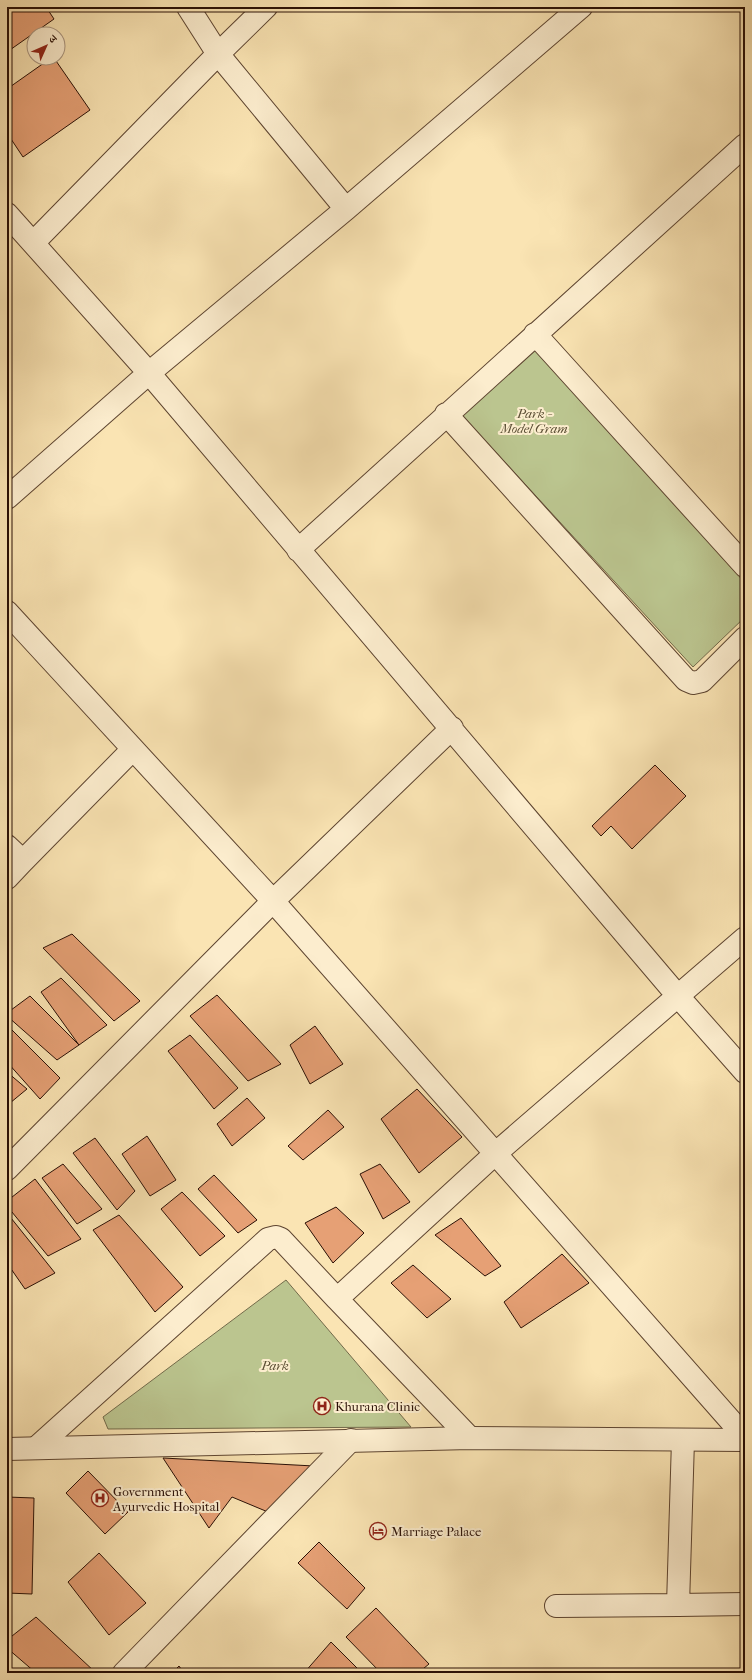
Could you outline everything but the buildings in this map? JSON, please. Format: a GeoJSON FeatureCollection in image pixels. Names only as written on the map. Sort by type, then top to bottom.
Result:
{"type":"FeatureCollection","features":[{"type":"Feature","properties":{"kind":"street"},"geometry":{"type":"LineString","coordinates":[[188,7],[218,54],[346,209]]}},
{"type":"Feature","properties":{"kind":"street"},"geometry":{"type":"LineString","coordinates":[[33,243],[266,7]]}},
{"type":"Feature","properties":{"kind":"street"},"geometry":{"type":"LineString","coordinates":[[7,498],[149,373],[346,209],[581,7]]}},
{"type":"Feature","properties":{"kind":"street"},"geometry":{"type":"LineString","coordinates":[[298,550],[446,414],[745,145]]}},
{"type":"Feature","properties":{"kind":"street"},"geometry":{"type":"LineString","coordinates":[[7,214],[149,373],[298,550],[452,728],[677,995],[745,1072]]}},
{"type":"Feature","properties":{"kind":"street"},"geometry":{"type":"LineString","coordinates":[[535,334],[745,566]]}},
{"type":"Feature","properties":{"kind":"street"},"geometry":{"type":"LineString","coordinates":[[446,414],[686,680],[694,683],[702,680],[745,638]]}},
{"type":"Feature","properties":{"kind":"street"},"geometry":{"type":"LineString","coordinates":[[7,612],[273,901],[745,1437]]}},
{"type":"Feature","properties":{"kind":"street"},"geometry":{"type":"LineString","coordinates":[[7,1169],[273,901],[452,728]]}},
{"type":"Feature","properties":{"kind":"street"},"geometry":{"type":"LineString","coordinates":[[7,878],[133,749]]}},
{"type":"Feature","properties":{"kind":"street"},"geometry":{"type":"LineString","coordinates":[[7,846],[23,861]]}},
{"type":"Feature","properties":{"kind":"street"},"geometry":{"type":"LineString","coordinates":[[337,1298],[496,1153],[677,995],[745,938]]}},
{"type":"Feature","properties":{"kind":"street"},"geometry":{"type":"LineString","coordinates":[[36,1448],[268,1239],[276,1237],[281,1239],[470,1438]]}},
{"type":"Feature","properties":{"kind":"street"},"geometry":{"type":"LineString","coordinates":[[8,1448],[470,1438],[745,1440]]}},
{"type":"Feature","properties":{"kind":"street"},"geometry":{"type":"LineString","coordinates":[[124,1673],[351,1440]]}},
{"type":"Feature","properties":{"kind":"street"},"geometry":{"type":"LineString","coordinates":[[678,1606],[683,1440]]}},
{"type":"Feature","properties":{"kind":"street"},"geometry":{"type":"LineString","coordinates":[[556,1606],[678,1606],[745,1604]]}},
{"type":"Feature","properties":{"kind":"green space","name":"Park - Model Gram"},"geometry":{"type":"Polygon","coordinates":[[[531,344],[745,583],[745,617],[693,667],[457,410],[531,344]]]}},
{"type":"Feature","properties":{"kind":"green space","name":"Park"},"geometry":{"type":"Polygon","coordinates":[[[286,1280],[411,1427],[108,1429],[103,1417],[286,1280]]]}},
{"type":"Feature","properties":{"kind":"place","name":"Khurana Clinic"},"geometry":{"type":"Point","coordinates":[322,1406]}},
{"type":"Feature","properties":{"kind":"place","name":"Government Ayurvedic Hospital"},"geometry":{"type":"Point","coordinates":[100,1498]}},
{"type":"Feature","properties":{"kind":"place","name":"Marriage Palace"},"geometry":{"type":"Point","coordinates":[378,1531]}}]}
